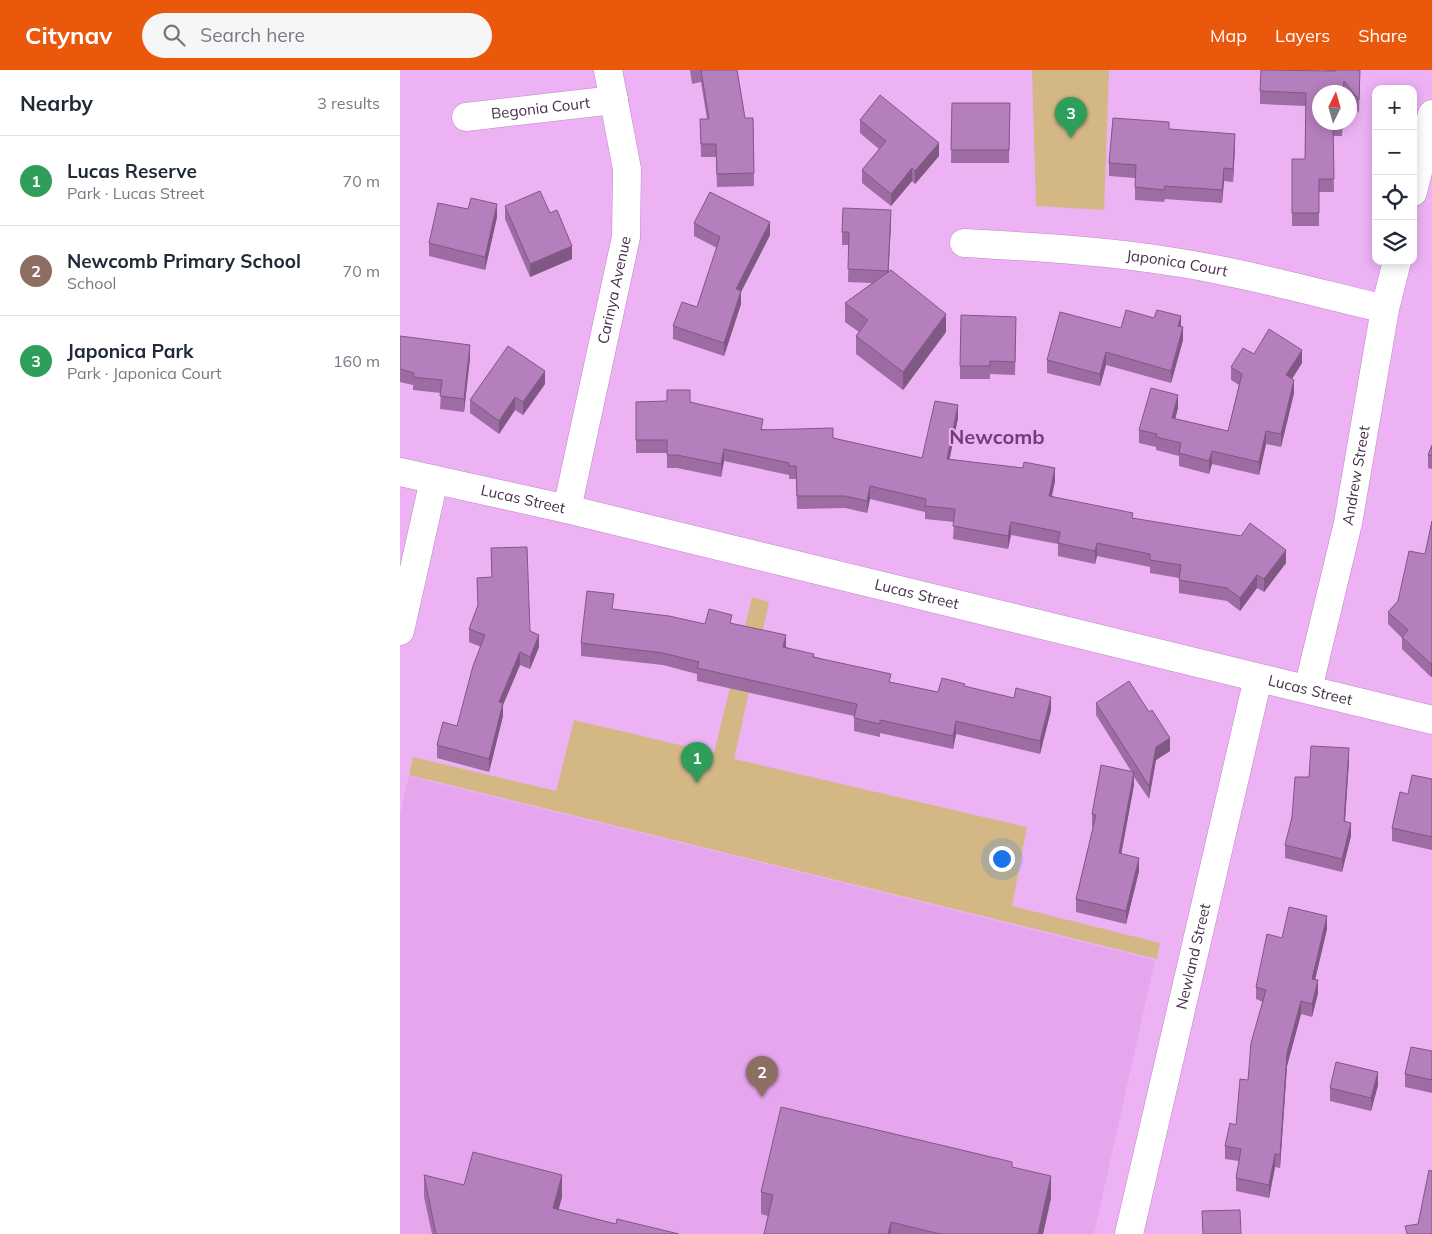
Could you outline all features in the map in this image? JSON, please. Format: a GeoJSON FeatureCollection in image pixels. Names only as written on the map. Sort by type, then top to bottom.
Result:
{"type":"FeatureCollection","features":[{"type":"Feature","properties":{"kind":"street","name":"Carinya Avenue"},"geometry":{"type":"LineString","coordinates":[[567,509],[626,238],[627,169],[608,70]]}},
{"type":"Feature","properties":{"kind":"street","name":"Begonia Court"},"geometry":{"type":"LineString","coordinates":[[466,117],[614,100]]}},
{"type":"Feature","properties":{"kind":"street"},"geometry":{"type":"LineString","coordinates":[[1417,176],[1432,114]]}},
{"type":"Feature","properties":{"kind":"street","name":"Japonica Court"},"geometry":{"type":"LineString","coordinates":[[964,243],[1146,257],[1221,270],[1385,310]]}},
{"type":"Feature","properties":{"kind":"street","name":"Andrew Street"},"geometry":{"type":"LineString","coordinates":[[1308,689],[1348,523],[1385,310],[1396,265]]}},
{"type":"Feature","properties":{"kind":"street","name":"Lucas Street"},"geometry":{"type":"LineString","coordinates":[[400,472],[567,509],[1432,720]]}},
{"type":"Feature","properties":{"kind":"street"},"geometry":{"type":"LineString","coordinates":[[400,631],[434,480]]}},
{"type":"Feature","properties":{"kind":"street","name":"Newland Street"},"geometry":{"type":"LineString","coordinates":[[1129,1234],[1258,678]]}},
{"type":"Feature","properties":{"kind":"shaded area"},"geometry":{"type":"Polygon","coordinates":[[[1032,70],[1109,70],[1104,210],[1036,206],[1032,70]]]}},
{"type":"Feature","properties":{"kind":"shaded area"},"geometry":{"type":"Polygon","coordinates":[[[752,597],[769,602],[734,759],[1027,827],[1012,906],[1160,943],[1157,959],[409,775],[413,757],[556,791],[574,720],[714,753],[752,597]]]}},
{"type":"Feature","properties":{"kind":"shaded area"},"geometry":{"type":"Polygon","coordinates":[[[409,776],[1155,960],[1094,1234],[400,1234],[400,814],[409,776]]]}},
{"type":"Feature","properties":{"kind":"building"},"geometry":{"type":"Polygon","coordinates":[[[701,70],[737,70],[745,118],[753,118],[754,173],[717,174],[716,144],[701,144],[700,119],[709,119],[701,70]]]}},
{"type":"Feature","properties":{"kind":"building"},"geometry":{"type":"Polygon","coordinates":[[[1261,70],[1360,70],[1359,100],[1357,97],[1357,85],[1347,85],[1344,81],[1344,85],[1312,85],[1312,130],[1333,130],[1334,179],[1319,179],[1319,213],[1292,213],[1292,159],[1305,159],[1306,93],[1260,91],[1261,70]]]}},
{"type":"Feature","properties":{"kind":"building"},"geometry":{"type":"Polygon","coordinates":[[[880,95],[939,143],[915,171],[912,168],[891,194],[862,170],[886,141],[860,120],[880,95]]]}},
{"type":"Feature","properties":{"kind":"building"},"geometry":{"type":"Polygon","coordinates":[[[952,103],[1010,103],[1009,150],[951,150],[952,103]]]}},
{"type":"Feature","properties":{"kind":"building"},"geometry":{"type":"Polygon","coordinates":[[[1113,118],[1169,122],[1169,129],[1235,134],[1233,169],[1224,168],[1222,190],[1165,186],[1164,190],[1135,187],[1136,165],[1109,163],[1113,118]]]}},
{"type":"Feature","properties":{"kind":"building"},"geometry":{"type":"Polygon","coordinates":[[[540,191],[550,213],[557,210],[572,246],[530,264],[505,206],[540,191]]]}},
{"type":"Feature","properties":{"kind":"building"},"geometry":{"type":"Polygon","coordinates":[[[710,192],[770,222],[736,289],[741,291],[724,343],[673,326],[682,302],[697,307],[720,237],[694,223],[710,192]]]}},
{"type":"Feature","properties":{"kind":"building"},"geometry":{"type":"Polygon","coordinates":[[[471,198],[497,204],[485,257],[429,243],[438,203],[468,209],[471,198]]]}},
{"type":"Feature","properties":{"kind":"building"},"geometry":{"type":"Polygon","coordinates":[[[843,208],[891,210],[888,271],[848,269],[849,232],[842,232],[843,208]]]}},
{"type":"Feature","properties":{"kind":"building"},"geometry":{"type":"Polygon","coordinates":[[[891,270],[946,314],[903,372],[856,336],[868,320],[845,303],[891,270]]]}},
{"type":"Feature","properties":{"kind":"building"},"geometry":{"type":"Polygon","coordinates":[[[1126,310],[1154,318],[1157,310],[1181,316],[1178,326],[1183,327],[1171,371],[1106,352],[1100,374],[1047,360],[1060,312],[1121,328],[1126,310]]]}},
{"type":"Feature","properties":{"kind":"building"},"geometry":{"type":"Polygon","coordinates":[[[961,315],[1016,317],[1015,362],[990,361],[990,366],[960,366],[961,315]]]}},
{"type":"Feature","properties":{"kind":"building"},"geometry":{"type":"Polygon","coordinates":[[[1269,329],[1302,350],[1286,375],[1294,380],[1281,434],[1266,431],[1259,462],[1212,451],[1209,461],[1179,453],[1181,443],[1156,437],[1157,434],[1139,430],[1151,388],[1178,395],[1172,418],[1228,431],[1242,374],[1231,367],[1243,348],[1254,354],[1269,329]]]}},
{"type":"Feature","properties":{"kind":"building"},"geometry":{"type":"Polygon","coordinates":[[[400,336],[470,345],[464,399],[440,396],[442,380],[413,377],[414,373],[400,369],[400,336]]]}},
{"type":"Feature","properties":{"kind":"building"},"geometry":{"type":"Polygon","coordinates":[[[508,346],[545,371],[523,402],[515,397],[499,421],[470,400],[508,346]]]}},
{"type":"Feature","properties":{"kind":"building"},"geometry":{"type":"Polygon","coordinates":[[[667,390],[690,390],[690,402],[763,419],[761,430],[833,428],[833,438],[922,458],[935,401],[958,405],[947,459],[1023,468],[1024,462],[1055,468],[1049,496],[1133,513],[1132,518],[1241,536],[1250,523],[1286,550],[1264,579],[1257,575],[1240,598],[1227,588],[1179,580],[1181,565],[1150,560],[1150,554],[1097,543],[1095,551],[1058,543],[1060,532],[1011,522],[1008,536],[953,526],[955,509],[925,506],[926,499],[870,486],[867,501],[845,496],[797,496],[796,466],[789,466],[789,463],[724,449],[721,464],[677,455],[667,455],[667,440],[636,440],[636,402],[667,401],[667,390]]]}},
{"type":"Feature","properties":{"kind":"building"},"geometry":{"type":"Polygon","coordinates":[[[1432,445],[1432,456],[1428,455],[1432,445]]]}},
{"type":"Feature","properties":{"kind":"building"},"geometry":{"type":"Polygon","coordinates":[[[1432,521],[1431,664],[1402,637],[1408,630],[1388,612],[1398,601],[1409,551],[1425,554],[1432,521]]]}},
{"type":"Feature","properties":{"kind":"building"},"geometry":{"type":"Polygon","coordinates":[[[527,547],[530,631],[539,635],[530,657],[520,652],[499,702],[503,703],[489,759],[437,745],[443,722],[457,726],[473,666],[485,635],[469,629],[478,605],[477,578],[492,577],[491,548],[527,547]]]}},
{"type":"Feature","properties":{"kind":"building"},"geometry":{"type":"Polygon","coordinates":[[[587,591],[614,594],[612,609],[669,616],[705,624],[709,609],[732,615],[730,623],[786,635],[783,647],[814,654],[813,657],[891,674],[889,682],[938,692],[942,678],[965,684],[964,686],[1014,698],[1016,688],[1051,697],[1040,741],[956,721],[953,736],[880,720],[880,724],[854,718],[857,704],[697,668],[699,662],[663,653],[581,643],[587,591]]]}},
{"type":"Feature","properties":{"kind":"building"},"geometry":{"type":"Polygon","coordinates":[[[1129,681],[1149,712],[1152,710],[1170,738],[1156,747],[1149,786],[1096,703],[1129,681]]]}},
{"type":"Feature","properties":{"kind":"building"},"geometry":{"type":"Polygon","coordinates":[[[1311,746],[1349,748],[1344,821],[1351,823],[1342,859],[1285,845],[1292,817],[1295,777],[1309,777],[1311,746]]]}},
{"type":"Feature","properties":{"kind":"building"},"geometry":{"type":"Polygon","coordinates":[[[1101,765],[1134,772],[1119,853],[1139,858],[1126,911],[1076,899],[1096,815],[1092,814],[1101,765]]]}},
{"type":"Feature","properties":{"kind":"building"},"geometry":{"type":"Polygon","coordinates":[[[1412,775],[1432,779],[1432,837],[1392,828],[1400,792],[1408,794],[1412,775]]]}},
{"type":"Feature","properties":{"kind":"building"},"geometry":{"type":"Polygon","coordinates":[[[1289,907],[1327,916],[1312,979],[1318,980],[1312,1004],[1301,1001],[1287,1053],[1280,1155],[1275,1154],[1269,1185],[1236,1178],[1241,1149],[1225,1146],[1230,1123],[1236,1125],[1240,1079],[1248,1080],[1251,1043],[1266,990],[1256,987],[1267,934],[1282,938],[1289,907]]]}},
{"type":"Feature","properties":{"kind":"building"},"geometry":{"type":"Polygon","coordinates":[[[1411,1047],[1432,1051],[1432,1080],[1405,1074],[1411,1047]]]}},
{"type":"Feature","properties":{"kind":"building"},"geometry":{"type":"Polygon","coordinates":[[[1336,1062],[1378,1072],[1371,1098],[1330,1088],[1336,1062]]]}},
{"type":"Feature","properties":{"kind":"building"},"geometry":{"type":"Polygon","coordinates":[[[781,1107],[1012,1162],[1012,1167],[1051,1176],[1038,1234],[940,1234],[891,1222],[888,1234],[764,1234],[773,1195],[761,1192],[781,1107]]]}},
{"type":"Feature","properties":{"kind":"building"},"geometry":{"type":"Polygon","coordinates":[[[473,1152],[562,1175],[553,1208],[616,1224],[617,1219],[679,1234],[436,1234],[424,1175],[464,1185],[473,1152]]]}},
{"type":"Feature","properties":{"kind":"building"},"geometry":{"type":"Polygon","coordinates":[[[1429,1170],[1432,1171],[1432,1234],[1407,1234],[1405,1226],[1418,1224],[1429,1170]]]}},
{"type":"Feature","properties":{"kind":"building"},"geometry":{"type":"Polygon","coordinates":[[[1240,1210],[1241,1234],[1203,1234],[1202,1211],[1240,1210]]]}},
{"type":"Feature","properties":{"kind":"place","name":"Japonica Park"},"geometry":{"type":"Point","coordinates":[1071,138]}},
{"type":"Feature","properties":{"kind":"place","name":"Lucas Reserve"},"geometry":{"type":"Point","coordinates":[697,783]}},
{"type":"Feature","properties":{"kind":"place","name":"Newcomb Primary School"},"geometry":{"type":"Point","coordinates":[762,1097]}},
{"type":"Feature","properties":{"kind":"district","name":"Newcomb"},"geometry":{"type":"Point","coordinates":[997,437]}}]}
